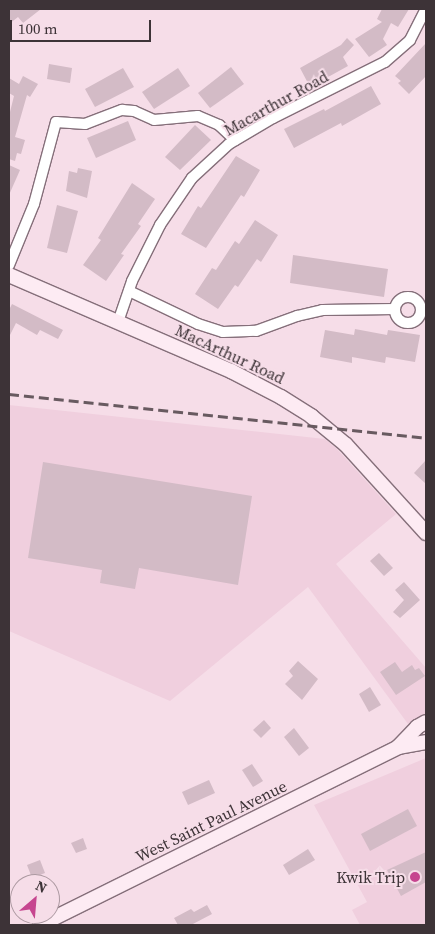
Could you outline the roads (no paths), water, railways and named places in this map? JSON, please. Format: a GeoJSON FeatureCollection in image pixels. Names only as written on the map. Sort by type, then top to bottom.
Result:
{"type":"FeatureCollection","features":[{"type":"Feature","properties":{"kind":"street","name":"Macarthur Road"},"geometry":{"type":"LineString","coordinates":[[118,322],[129,291],[160,225],[192,178],[235,140],[273,118],[385,62],[410,40],[426,9]]}},
{"type":"Feature","properties":{"kind":"street"},"geometry":{"type":"LineString","coordinates":[[9,265],[34,204],[56,122],[85,124],[122,110],[134,111],[154,120],[198,116],[219,125],[235,140]]}},
{"type":"Feature","properties":{"kind":"street","name":"MacArthur Road"},"geometry":{"type":"LineString","coordinates":[[9,275],[261,385],[311,416],[346,445],[426,533]]}},
{"type":"Feature","properties":{"kind":"street"},"geometry":{"type":"LineString","coordinates":[[129,291],[198,324],[224,332],[256,331],[298,316],[322,310],[395,309]]}},
{"type":"Feature","properties":{"kind":"street","name":"West Saint Paul Avenue"},"geometry":{"type":"LineString","coordinates":[[398,747],[417,727],[426,722]]}},
{"type":"Feature","properties":{"kind":"street","name":"West Saint Paul Avenue"},"geometry":{"type":"LineString","coordinates":[[40,925],[398,747],[426,742]]}},
{"type":"Feature","properties":{"kind":"railway"},"geometry":{"type":"LineString","coordinates":[[9,394],[426,438]]}},
{"type":"Feature","properties":{"kind":"place","name":"Kwik Trip"},"geometry":{"type":"Point","coordinates":[415,877]}}]}
